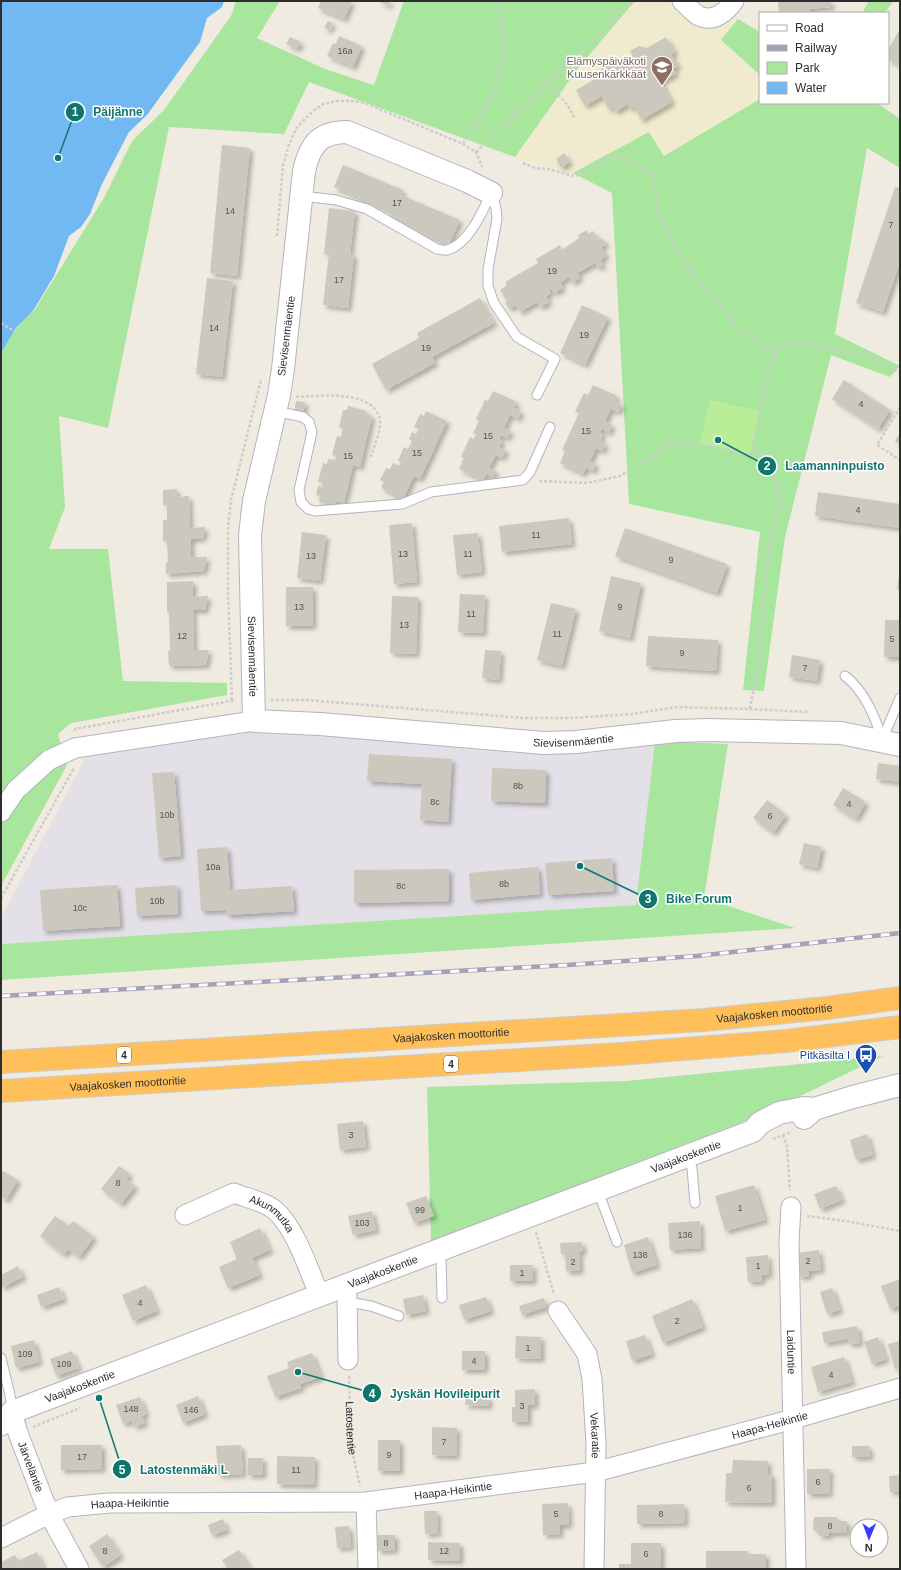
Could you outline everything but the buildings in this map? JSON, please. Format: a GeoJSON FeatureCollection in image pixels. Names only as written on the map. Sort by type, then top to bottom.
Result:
{"type":"FeatureCollection","features":[{"type":"Feature","properties":{"kind":"highway","name":"Vaajakosken moottoritie"},"geometry":{"type":"LineString","coordinates":[[1,1062],[704,1020],[827,1008],[900,998]]}},
{"type":"Feature","properties":{"kind":"highway","name":"Vaajakosken moottoritie"},"geometry":{"type":"LineString","coordinates":[[1,1091],[620,1054],[786,1041],[900,1027]]}},
{"type":"Feature","properties":{"kind":"street"},"geometry":{"type":"LineString","coordinates":[[682,1],[699,16],[713,18],[726,11],[734,1]]}},
{"type":"Feature","properties":{"kind":"street","name":"Sievisenmäentie"},"geometry":{"type":"LineString","coordinates":[[491,193],[467,181],[347,132],[327,134],[315,142],[307,158],[304,171],[284,369],[271,399],[254,501],[250,535],[254,711],[320,724],[544,743],[576,742],[676,731],[709,730],[841,733],[891,742]]}},
{"type":"Feature","properties":{"kind":"street"},"geometry":{"type":"LineString","coordinates":[[1,812],[16,790],[49,760],[75,748],[254,711]]}},
{"type":"Feature","properties":{"kind":"street","name":"Vaajakoskentie"},"geometry":{"type":"LineString","coordinates":[[5,1415],[319,1295],[345,1294],[437,1252],[753,1131],[760,1123],[779,1113],[804,1108],[814,1109],[900,1085]]}},
{"type":"Feature","properties":{"kind":"street","name":"Akunmutka"},"geometry":{"type":"LineString","coordinates":[[185,1215],[234,1194],[264,1204],[273,1209],[292,1232],[319,1295]]}},
{"type":"Feature","properties":{"kind":"street","name":"Laiduntie"},"geometry":{"type":"LineString","coordinates":[[791,1211],[790,1266],[796,1569]]}},
{"type":"Feature","properties":{"kind":"street"},"geometry":{"type":"LineString","coordinates":[[345,1294],[348,1360]]}},
{"type":"Feature","properties":{"kind":"street","name":"Vekaratie"},"geometry":{"type":"LineString","coordinates":[[558,1311],[587,1354],[592,1379],[596,1443],[594,1569]]}},
{"type":"Feature","properties":{"kind":"street","name":"Haapa-Heikintie"},"geometry":{"type":"LineString","coordinates":[[1,1538],[68,1506],[109,1503],[366,1502],[595,1472],[793,1419],[900,1388]]}},
{"type":"Feature","properties":{"kind":"street","name":"Järveläntie"},"geometry":{"type":"LineString","coordinates":[[5,1415],[20,1440],[49,1514],[79,1569]]}},
{"type":"Feature","properties":{"kind":"street"},"geometry":{"type":"LineString","coordinates":[[366,1502],[368,1569]]}},
{"type":"Feature","properties":{"kind":"lane"},"geometry":{"type":"LineString","coordinates":[[302,196],[336,200],[366,209],[437,249],[446,250],[456,246],[466,237],[477,222],[491,193]]}},
{"type":"Feature","properties":{"kind":"lane"},"geometry":{"type":"LineString","coordinates":[[491,193],[496,208],[497,219],[488,269],[488,286],[494,303],[517,337],[555,359],[537,395]]}},
{"type":"Feature","properties":{"kind":"lane"},"geometry":{"type":"LineString","coordinates":[[271,399],[310,422],[312,432],[299,490],[301,502],[308,509],[315,511],[402,504],[431,492],[523,480],[530,472],[550,427]]}},
{"type":"Feature","properties":{"kind":"lane"},"geometry":{"type":"LineString","coordinates":[[845,676],[853,682],[878,725],[891,742]]}},
{"type":"Feature","properties":{"kind":"lane"},"geometry":{"type":"LineString","coordinates":[[891,742],[900,698]]}},
{"type":"Feature","properties":{"kind":"lane"},"geometry":{"type":"LineString","coordinates":[[687,1157],[692,1168],[695,1203]]}},
{"type":"Feature","properties":{"kind":"lane"},"geometry":{"type":"LineString","coordinates":[[598,1191],[617,1242]]}},
{"type":"Feature","properties":{"kind":"lane"},"geometry":{"type":"LineString","coordinates":[[437,1252],[441,1261],[442,1298]]}},
{"type":"Feature","properties":{"kind":"lane"},"geometry":{"type":"LineString","coordinates":[[345,1294],[399,1316]]}},
{"type":"Feature","properties":{"kind":"lane","name":"Järveläntie"},"geometry":{"type":"LineString","coordinates":[[1,1358],[10,1395],[5,1415]]}},
{"type":"Feature","properties":{"kind":"path"},"geometry":{"type":"LineString","coordinates":[[463,144],[490,100],[498,80],[501,56],[502,26],[500,1]]}},
{"type":"Feature","properties":{"kind":"path"},"geometry":{"type":"LineString","coordinates":[[476,152],[633,1]]}},
{"type":"Feature","properties":{"kind":"path"},"geometry":{"type":"LineString","coordinates":[[547,85],[572,110],[575,119]]}},
{"type":"Feature","properties":{"kind":"path"},"geometry":{"type":"LineString","coordinates":[[523,163],[535,168],[548,169],[574,176],[584,174],[617,156],[626,157],[652,174],[656,188],[657,215],[693,274],[703,288],[721,305],[740,332],[776,353]]}},
{"type":"Feature","properties":{"kind":"path"},"geometry":{"type":"LineString","coordinates":[[1,323],[14,331]]}},
{"type":"Feature","properties":{"kind":"path"},"geometry":{"type":"LineString","coordinates":[[750,709],[757,670],[770,535],[779,506],[777,482],[753,444],[769,368],[782,340],[866,356],[900,373]]}},
{"type":"Feature","properties":{"kind":"path"},"geometry":{"type":"LineString","coordinates":[[271,399],[341,396],[357,399],[368,404],[379,416],[380,424],[377,441],[371,457]]}},
{"type":"Feature","properties":{"kind":"path"},"geometry":{"type":"LineString","coordinates":[[900,407],[877,445],[900,460]]}},
{"type":"Feature","properties":{"kind":"path"},"geometry":{"type":"LineString","coordinates":[[523,480],[587,483],[620,476],[649,459],[668,443],[700,444],[750,455],[756,450]]}},
{"type":"Feature","properties":{"kind":"path"},"geometry":{"type":"LineString","coordinates":[[1,898],[74,768],[76,728],[232,700],[254,711],[307,700],[523,718],[572,718],[632,714],[678,707],[812,712]]}},
{"type":"Feature","properties":{"kind":"path"},"geometry":{"type":"LineString","coordinates":[[783,1135],[788,1146],[791,1211],[811,1216],[900,1231]]}},
{"type":"Feature","properties":{"kind":"path"},"geometry":{"type":"LineString","coordinates":[[539,1240],[558,1311]]}},
{"type":"Feature","properties":{"kind":"path","name":"Latostentie"},"geometry":{"type":"LineString","coordinates":[[348,1360],[351,1445],[361,1489],[366,1502]]}},
{"type":"Feature","properties":{"kind":"shaded area","name":"Elämyspäiväkoti Kuusenkärkkäät"},"geometry":{"type":"Polygon","coordinates":[[[635,1],[708,1],[738,19],[721,41],[759,74],[759,100],[664,156],[649,132],[573,173],[515,157],[579,67],[635,1]]]}},
{"type":"Feature","properties":{"kind":"shaded area"},"geometry":{"type":"Polygon","coordinates":[[[254,731],[655,741],[637,905],[1,944],[1,918],[87,755],[254,731]]]}},
{"type":"Feature","properties":{"kind":"green space"},"geometry":{"type":"Polygon","coordinates":[[[236,1],[280,1],[257,38],[325,69],[374,85],[404,1],[635,1],[579,67],[515,157],[309,82],[284,134],[169,127],[108,428],[59,416],[65,507],[49,549],[108,549],[123,681],[227,683],[227,695],[71,723],[58,734],[67,765],[1,886],[1,353],[15,330],[34,311],[104,198],[132,141],[164,110],[231,16],[236,1]]]}},
{"type":"Feature","properties":{"kind":"green space"},"geometry":{"type":"Polygon","coordinates":[[[869,1],[893,1],[886,12],[863,12],[869,1]]]}},
{"type":"Feature","properties":{"kind":"green space"},"geometry":{"type":"Polygon","coordinates":[[[738,19],[759,31],[759,74],[721,40],[738,19]]]}},
{"type":"Feature","properties":{"kind":"green space"},"geometry":{"type":"Polygon","coordinates":[[[759,100],[759,104],[878,104],[900,119],[900,168],[867,148],[835,334],[900,366],[890,377],[831,355],[785,537],[764,691],[743,690],[760,532],[629,504],[612,193],[573,173],[649,132],[664,156],[759,100]]]}},
{"type":"Feature","properties":{"kind":"green space"},"geometry":{"type":"Polygon","coordinates":[[[710,400],[760,411],[750,455],[700,444],[710,400]]]}},
{"type":"Feature","properties":{"kind":"green space"},"geometry":{"type":"Polygon","coordinates":[[[655,741],[728,744],[704,898],[795,928],[1,980],[1,944],[636,905],[655,741]]]}},
{"type":"Feature","properties":{"kind":"green space"},"geometry":{"type":"Polygon","coordinates":[[[883,1056],[763,1114],[431,1241],[427,1087],[626,1081],[883,1056]]]}},
{"type":"Feature","properties":{"kind":"water"},"geometry":{"type":"Polygon","coordinates":[[[1,1],[224,1],[222,7],[207,18],[200,42],[147,115],[129,132],[102,184],[90,214],[81,227],[69,236],[54,276],[33,311],[16,328],[1,353],[1,1]]]}},
{"type":"Feature","properties":{"kind":"railway"},"geometry":{"type":"LineString","coordinates":[[1,996],[567,965],[697,956],[900,933]]}},
{"type":"Feature","properties":{"kind":"place","name":"Elämyspäiväkoti Kuusenkärkkäät"},"geometry":{"type":"Point","coordinates":[662,86]}},
{"type":"Feature","properties":{"kind":"place","name":"Päijänne"},"geometry":{"type":"Point","coordinates":[58,158]}},
{"type":"Feature","properties":{"kind":"place","name":"Laamanninpuisto"},"geometry":{"type":"Point","coordinates":[718,440]}},
{"type":"Feature","properties":{"kind":"place","name":"Bike Forum"},"geometry":{"type":"Point","coordinates":[580,866]}},
{"type":"Feature","properties":{"kind":"place","name":"Pitkäsilta I"},"geometry":{"type":"Point","coordinates":[866,1074]}},
{"type":"Feature","properties":{"kind":"place","name":"Jyskän Hovileipurit"},"geometry":{"type":"Point","coordinates":[298,1372]}},
{"type":"Feature","properties":{"kind":"place","name":"Latostenmäki L"},"geometry":{"type":"Point","coordinates":[99,1398]}}]}
